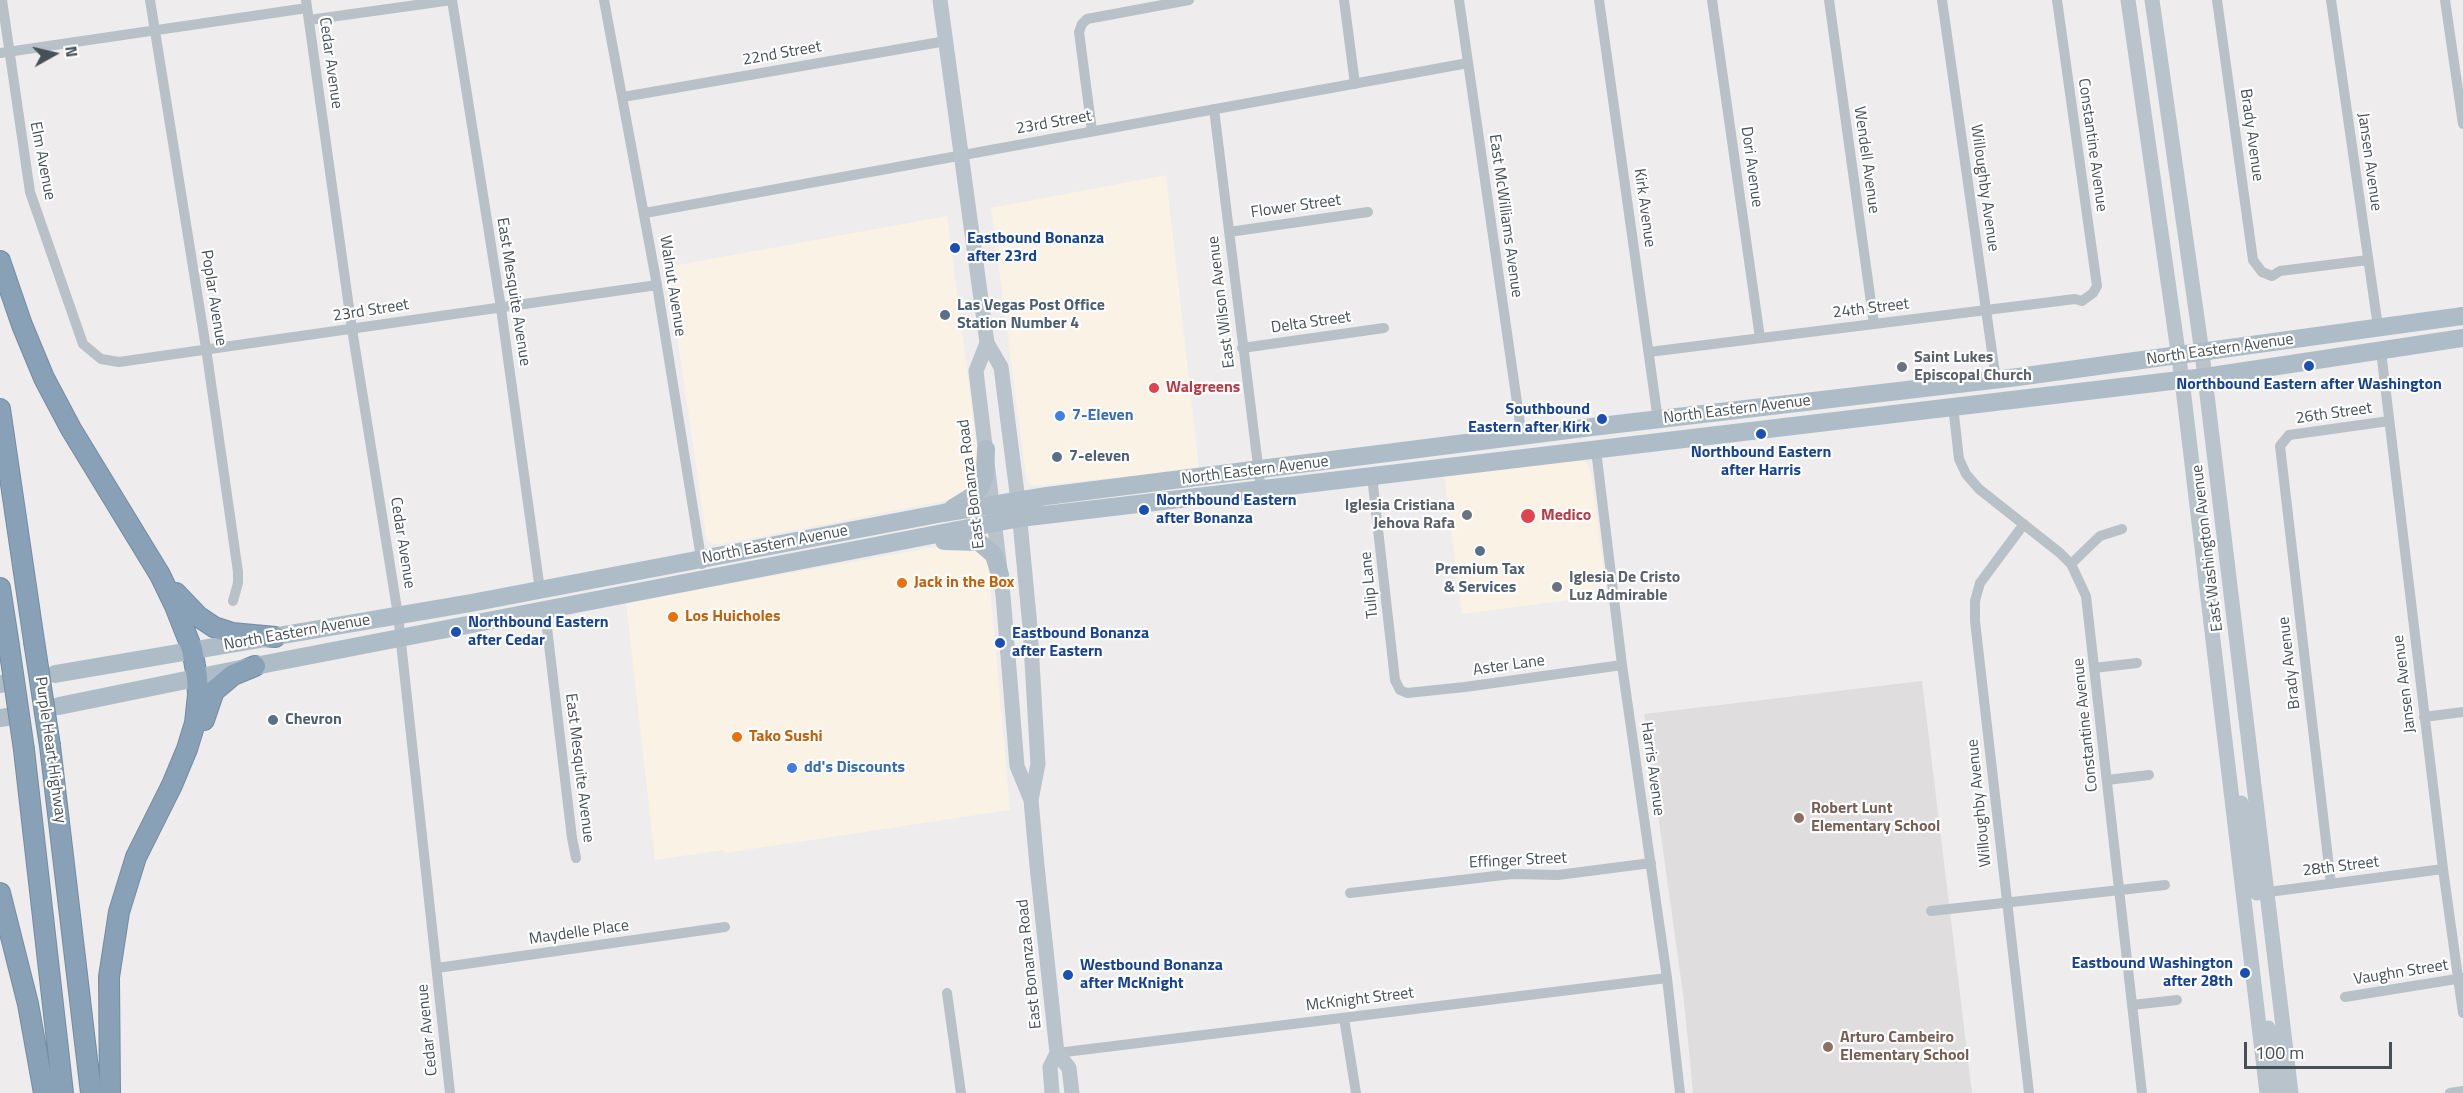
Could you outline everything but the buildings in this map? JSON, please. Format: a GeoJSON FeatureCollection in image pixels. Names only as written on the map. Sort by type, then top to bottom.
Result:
{"type":"FeatureCollection","features":[{"type":"Feature","properties":{"kind":"highway"},"geometry":{"type":"LineString","coordinates":[[0,261],[21,325],[44,378],[71,429],[160,575],[192,650],[196,677],[198,692],[195,723],[182,764],[139,849],[118,912],[110,959],[108,997],[111,1093]]}},
{"type":"Feature","properties":{"kind":"highway","name":"Purple Heart Highway"},"geometry":{"type":"LineString","coordinates":[[0,409],[50,746],[91,1093]]}},
{"type":"Feature","properties":{"kind":"highway"},"geometry":{"type":"LineString","coordinates":[[160,575],[190,609],[214,627],[232,633],[275,638]]}},
{"type":"Feature","properties":{"kind":"highway","name":"Purple Heart Highway"},"geometry":{"type":"LineString","coordinates":[[0,588],[24,750],[63,1093]]}},
{"type":"Feature","properties":{"kind":"highway"},"geometry":{"type":"LineString","coordinates":[[182,764],[194,754],[214,691],[233,675],[255,666]]}},
{"type":"Feature","properties":{"kind":"highway"},"geometry":{"type":"LineString","coordinates":[[0,893],[28,1004],[44,1093]]}},
{"type":"Feature","properties":{"kind":"main road","name":"East Bonanza Road"},"geometry":{"type":"LineString","coordinates":[[940,0],[987,343],[1001,367],[1019,510],[1031,639],[1038,764],[1031,800]]}},
{"type":"Feature","properties":{"kind":"main road","name":"East Washington Avenue"},"geometry":{"type":"LineString","coordinates":[[2128,0],[2182,380],[2225,745],[2241,802],[2291,1093]]}},
{"type":"Feature","properties":{"kind":"main road","name":"East Washington Avenue"},"geometry":{"type":"LineString","coordinates":[[2152,0],[2205,377],[2256,894],[2253,979],[2267,1093]]}},
{"type":"Feature","properties":{"kind":"main road","name":"North Eastern Avenue"},"geometry":{"type":"LineString","coordinates":[[59,706],[196,677],[912,539],[994,514],[1259,470],[1996,380],[2463,316]]}},
{"type":"Feature","properties":{"kind":"main road"},"geometry":{"type":"LineString","coordinates":[[2423,345],[2436,330],[2463,326]]}},
{"type":"Feature","properties":{"kind":"main road","name":"North Eastern Avenue"},"geometry":{"type":"LineString","coordinates":[[1019,510],[1261,490],[2182,380],[2463,338]]}},
{"type":"Feature","properties":{"kind":"main road","name":"East Bonanza Road"},"geometry":{"type":"LineString","coordinates":[[987,343],[976,371],[994,514],[1017,766],[1031,800],[1057,1053],[1050,1067],[1052,1093]]}},
{"type":"Feature","properties":{"kind":"main road"},"geometry":{"type":"LineString","coordinates":[[1953,406],[1967,392],[2001,387],[2018,377]]}},
{"type":"Feature","properties":{"kind":"main road"},"geometry":{"type":"LineString","coordinates":[[1596,450],[1608,438],[1675,430],[1691,416]]}},
{"type":"Feature","properties":{"kind":"main road"},"geometry":{"type":"LineString","coordinates":[[1433,468],[1518,446],[1522,437]]}},
{"type":"Feature","properties":{"kind":"main road"},"geometry":{"type":"LineString","coordinates":[[943,513],[971,497],[980,488],[985,474],[986,449]]}},
{"type":"Feature","properties":{"kind":"main road","name":"North Eastern Avenue"},"geometry":{"type":"LineString","coordinates":[[55,674],[275,638],[540,590],[943,513],[994,514]]}},
{"type":"Feature","properties":{"kind":"main road"},"geometry":{"type":"LineString","coordinates":[[760,568],[768,556],[807,548],[813,538]]}},
{"type":"Feature","properties":{"kind":"main road"},"geometry":{"type":"LineString","coordinates":[[912,539],[979,542],[994,555],[1000,575]]}},
{"type":"Feature","properties":{"kind":"main road"},"geometry":{"type":"LineString","coordinates":[[1012,707],[1024,717],[1024,729],[1038,764]]}},
{"type":"Feature","properties":{"kind":"main road"},"geometry":{"type":"LineString","coordinates":[[2253,979],[2268,1026],[2281,1093]]}},
{"type":"Feature","properties":{"kind":"main road","name":"East Bonanza Road"},"geometry":{"type":"LineString","coordinates":[[1057,1053],[1069,1068],[1072,1093]]}},
{"type":"Feature","properties":{"kind":"street","name":"Elm Avenue"},"geometry":{"type":"LineString","coordinates":[[2,0],[5,52],[30,192],[83,344],[91,352]]}},
{"type":"Feature","properties":{"kind":"street","name":"Poplar Avenue"},"geometry":{"type":"LineString","coordinates":[[150,0],[206,348],[238,572],[238,583],[233,601]]}},
{"type":"Feature","properties":{"kind":"street"},"geometry":{"type":"LineString","coordinates":[[309,20],[452,0]]}},
{"type":"Feature","properties":{"kind":"street","name":"East Mesquite Avenue"},"geometry":{"type":"LineString","coordinates":[[452,0],[501,308],[540,590]]}},
{"type":"Feature","properties":{"kind":"street","name":"Walnut Avenue"},"geometry":{"type":"LineString","coordinates":[[604,0],[645,213],[705,579]]}},
{"type":"Feature","properties":{"kind":"street"},"geometry":{"type":"LineString","coordinates":[[1092,132],[1079,32],[1082,24],[1087,19],[1189,0]]}},
{"type":"Feature","properties":{"kind":"street"},"geometry":{"type":"LineString","coordinates":[[1344,0],[1355,84]]}},
{"type":"Feature","properties":{"kind":"street","name":"East McWilliams Avenue"},"geometry":{"type":"LineString","coordinates":[[1459,0],[1522,437]]}},
{"type":"Feature","properties":{"kind":"street","name":"Kirk Avenue"},"geometry":{"type":"LineString","coordinates":[[1599,0],[1658,420]]}},
{"type":"Feature","properties":{"kind":"street","name":"Dori Avenue"},"geometry":{"type":"LineString","coordinates":[[1712,0],[1760,338]]}},
{"type":"Feature","properties":{"kind":"street","name":"Wendell Avenue"},"geometry":{"type":"LineString","coordinates":[[1829,0],[1874,324]]}},
{"type":"Feature","properties":{"kind":"street","name":"Willoughby Avenue"},"geometry":{"type":"LineString","coordinates":[[1942,0],[1996,380]]}},
{"type":"Feature","properties":{"kind":"street","name":"Constantine Avenue"},"geometry":{"type":"LineString","coordinates":[[2057,0],[2097,286],[2093,292]]}},
{"type":"Feature","properties":{"kind":"street","name":"Brady Avenue"},"geometry":{"type":"LineString","coordinates":[[2217,0],[2253,260],[2262,272],[2272,276],[2280,271],[2368,260]]}},
{"type":"Feature","properties":{"kind":"street","name":"Jansen Avenue"},"geometry":{"type":"LineString","coordinates":[[2331,0],[2378,327]]}},
{"type":"Feature","properties":{"kind":"street"},"geometry":{"type":"LineString","coordinates":[[2445,0],[2463,124]]}},
{"type":"Feature","properties":{"kind":"street"},"geometry":{"type":"LineString","coordinates":[[5,52],[155,31],[307,4]]}},
{"type":"Feature","properties":{"kind":"street","name":"Cedar Avenue"},"geometry":{"type":"LineString","coordinates":[[307,4],[352,329],[398,615],[450,1093]]}},
{"type":"Feature","properties":{"kind":"street","name":"22nd Street"},"geometry":{"type":"LineString","coordinates":[[623,97],[946,41]]}},
{"type":"Feature","properties":{"kind":"street","name":"23rd Street"},"geometry":{"type":"LineString","coordinates":[[645,213],[1468,63]]}},
{"type":"Feature","properties":{"kind":"street","name":"East Wilson Avenue"},"geometry":{"type":"LineString","coordinates":[[1214,109],[1261,490]]}},
{"type":"Feature","properties":{"kind":"street","name":"Flower Street"},"geometry":{"type":"LineString","coordinates":[[1229,232],[1368,212]]}},
{"type":"Feature","properties":{"kind":"street","name":"23rd Street"},"geometry":{"type":"LineString","coordinates":[[91,352],[101,359],[119,362],[657,285]]}},
{"type":"Feature","properties":{"kind":"street","name":"24th Street"},"geometry":{"type":"LineString","coordinates":[[1649,352],[2075,299],[2082,301],[2093,292]]}},
{"type":"Feature","properties":{"kind":"street","name":"Delta Street"},"geometry":{"type":"LineString","coordinates":[[1242,348],[1384,328]]}},
{"type":"Feature","properties":{"kind":"street","name":"Jansen Avenue"},"geometry":{"type":"LineString","coordinates":[[2381,351],[2424,717],[2463,1013]]}},
{"type":"Feature","properties":{"kind":"street","name":"Constantine Avenue"},"geometry":{"type":"LineString","coordinates":[[1953,406],[1959,459],[1966,474],[1979,489],[2071,564],[2082,583],[2086,596],[2142,1093]]}},
{"type":"Feature","properties":{"kind":"street","name":"26th Street"},"geometry":{"type":"LineString","coordinates":[[2284,439],[2289,435],[2389,421]]}},
{"type":"Feature","properties":{"kind":"street","name":"Brady Avenue"},"geometry":{"type":"LineString","coordinates":[[2284,439],[2280,446],[2331,884]]}},
{"type":"Feature","properties":{"kind":"street","name":"Harris Avenue"},"geometry":{"type":"LineString","coordinates":[[1596,450],[1622,665],[1651,863],[1680,1093]]}},
{"type":"Feature","properties":{"kind":"street","name":"Tulip Lane"},"geometry":{"type":"LineString","coordinates":[[1372,476],[1395,680],[1400,690]]}},
{"type":"Feature","properties":{"kind":"street","name":"Willoughby Avenue"},"geometry":{"type":"LineString","coordinates":[[2024,524],[1980,583],[1975,601],[1975,621],[2029,1093]]}},
{"type":"Feature","properties":{"kind":"street"},"geometry":{"type":"LineString","coordinates":[[2071,564],[2100,536],[2122,529]]}},
{"type":"Feature","properties":{"kind":"street","name":"East Mesquite Avenue"},"geometry":{"type":"LineString","coordinates":[[545,611],[576,858]]}},
{"type":"Feature","properties":{"kind":"street"},"geometry":{"type":"LineString","coordinates":[[2094,668],[2137,663]]}},
{"type":"Feature","properties":{"kind":"street","name":"Aster Lane"},"geometry":{"type":"LineString","coordinates":[[1400,690],[1407,693],[1465,687],[1622,665]]}},
{"type":"Feature","properties":{"kind":"street"},"geometry":{"type":"LineString","coordinates":[[2424,717],[2463,712]]}},
{"type":"Feature","properties":{"kind":"street"},"geometry":{"type":"LineString","coordinates":[[2107,780],[2149,775]]}},
{"type":"Feature","properties":{"kind":"street","name":"Effinger Street"},"geometry":{"type":"LineString","coordinates":[[1350,893],[1512,874],[1558,875],[1651,863]]}},
{"type":"Feature","properties":{"kind":"street","name":"28th Street"},"geometry":{"type":"LineString","coordinates":[[2256,894],[2443,869]]}},
{"type":"Feature","properties":{"kind":"street"},"geometry":{"type":"LineString","coordinates":[[1931,911],[2165,885]]}},
{"type":"Feature","properties":{"kind":"street","name":"Maydelle Place"},"geometry":{"type":"LineString","coordinates":[[437,968],[725,927]]}},
{"type":"Feature","properties":{"kind":"street","name":"McKnight Street"},"geometry":{"type":"LineString","coordinates":[[1057,1053],[1666,978]]}},
{"type":"Feature","properties":{"kind":"street","name":"Vaughn Street"},"geometry":{"type":"LineString","coordinates":[[2345,997],[2460,978]]}},
{"type":"Feature","properties":{"kind":"street"},"geometry":{"type":"LineString","coordinates":[[947,993],[961,1093]]}},
{"type":"Feature","properties":{"kind":"street"},"geometry":{"type":"LineString","coordinates":[[2132,1005],[2177,1000]]}},
{"type":"Feature","properties":{"kind":"street"},"geometry":{"type":"LineString","coordinates":[[1344,1018],[1356,1093]]}},
{"type":"Feature","properties":{"kind":"street"},"geometry":{"type":"LineString","coordinates":[[2450,1093],[2463,1091]]}},
{"type":"Feature","properties":{"kind":"shaded area"},"geometry":{"type":"Polygon","coordinates":[[[1166,175],[1199,469],[1035,486],[1028,483],[991,208],[1166,175]]]}},
{"type":"Feature","properties":{"kind":"shaded area"},"geometry":{"type":"Polygon","coordinates":[[[947,216],[980,468],[973,487],[954,499],[717,545],[707,541],[667,267],[947,216]]]}},
{"type":"Feature","properties":{"kind":"shaded area"},"geometry":{"type":"Polygon","coordinates":[[[1581,459],[1586,462],[1591,473],[1607,595],[1462,614],[1444,476],[1581,459]]]}},
{"type":"Feature","properties":{"kind":"shaded area"},"geometry":{"type":"Polygon","coordinates":[[[942,546],[982,551],[988,565],[1010,810],[725,853],[724,850],[655,860],[626,602],[942,546]]]}},
{"type":"Feature","properties":{"kind":"shaded area","name":"Robert Lunt Elementary School"},"geometry":{"type":"Polygon","coordinates":[[[1922,681],[1972,1093],[1693,1093],[1684,1001],[1644,714],[1922,681]]]}},
{"type":"Feature","properties":{"kind":"place","name":"Eastbound Bonanza after 23rd"},"geometry":{"type":"Point","coordinates":[955,248]}},
{"type":"Feature","properties":{"kind":"place","name":"Las Vegas Post Office Station Number 4"},"geometry":{"type":"Point","coordinates":[945,315]}},
{"type":"Feature","properties":{"kind":"place","name":"Northbound Eastern after Washington"},"geometry":{"type":"Point","coordinates":[2309,366]}},
{"type":"Feature","properties":{"kind":"place","name":"Saint Lukes Episcopal Church"},"geometry":{"type":"Point","coordinates":[1902,367]}},
{"type":"Feature","properties":{"kind":"place","name":"Walgreens"},"geometry":{"type":"Point","coordinates":[1154,388]}},
{"type":"Feature","properties":{"kind":"place","name":"7-Eleven"},"geometry":{"type":"Point","coordinates":[1060,416]}},
{"type":"Feature","properties":{"kind":"place","name":"Southbound Eastern after Kirk"},"geometry":{"type":"Point","coordinates":[1602,419]}},
{"type":"Feature","properties":{"kind":"place","name":"Northbound Eastern after Harris"},"geometry":{"type":"Point","coordinates":[1761,434]}},
{"type":"Feature","properties":{"kind":"place","name":"7-eleven"},"geometry":{"type":"Point","coordinates":[1057,457]}},
{"type":"Feature","properties":{"kind":"place","name":"Northbound Eastern after Bonanza"},"geometry":{"type":"Point","coordinates":[1144,510]}},
{"type":"Feature","properties":{"kind":"place","name":"Iglesia Cristiana Jehova Rafa"},"geometry":{"type":"Point","coordinates":[1467,515]}},
{"type":"Feature","properties":{"kind":"place","name":"Medico"},"geometry":{"type":"Point","coordinates":[1528,516]}},
{"type":"Feature","properties":{"kind":"place","name":"Premium Tax & Services"},"geometry":{"type":"Point","coordinates":[1480,551]}},
{"type":"Feature","properties":{"kind":"place","name":"Jack in the Box"},"geometry":{"type":"Point","coordinates":[902,583]}},
{"type":"Feature","properties":{"kind":"place","name":"Iglesia De Cristo Luz Admirable"},"geometry":{"type":"Point","coordinates":[1557,587]}},
{"type":"Feature","properties":{"kind":"place","name":"Los Huicholes"},"geometry":{"type":"Point","coordinates":[673,617]}},
{"type":"Feature","properties":{"kind":"place","name":"Northbound Eastern after Cedar"},"geometry":{"type":"Point","coordinates":[456,632]}},
{"type":"Feature","properties":{"kind":"place","name":"Eastbound Bonanza after Eastern"},"geometry":{"type":"Point","coordinates":[1000,643]}},
{"type":"Feature","properties":{"kind":"place","name":"Chevron"},"geometry":{"type":"Point","coordinates":[273,720]}},
{"type":"Feature","properties":{"kind":"place","name":"Tako Sushi"},"geometry":{"type":"Point","coordinates":[737,737]}},
{"type":"Feature","properties":{"kind":"place","name":"dd's Discounts"},"geometry":{"type":"Point","coordinates":[792,768]}},
{"type":"Feature","properties":{"kind":"place","name":"Robert Lunt Elementary School"},"geometry":{"type":"Point","coordinates":[1799,818]}},
{"type":"Feature","properties":{"kind":"place","name":"Eastbound Washington after 28th"},"geometry":{"type":"Point","coordinates":[2245,973]}},
{"type":"Feature","properties":{"kind":"place","name":"Westbound Bonanza after McKnight"},"geometry":{"type":"Point","coordinates":[1068,975]}},
{"type":"Feature","properties":{"kind":"place","name":"Arturo Cambeiro Elementary School"},"geometry":{"type":"Point","coordinates":[1828,1047]}}]}
